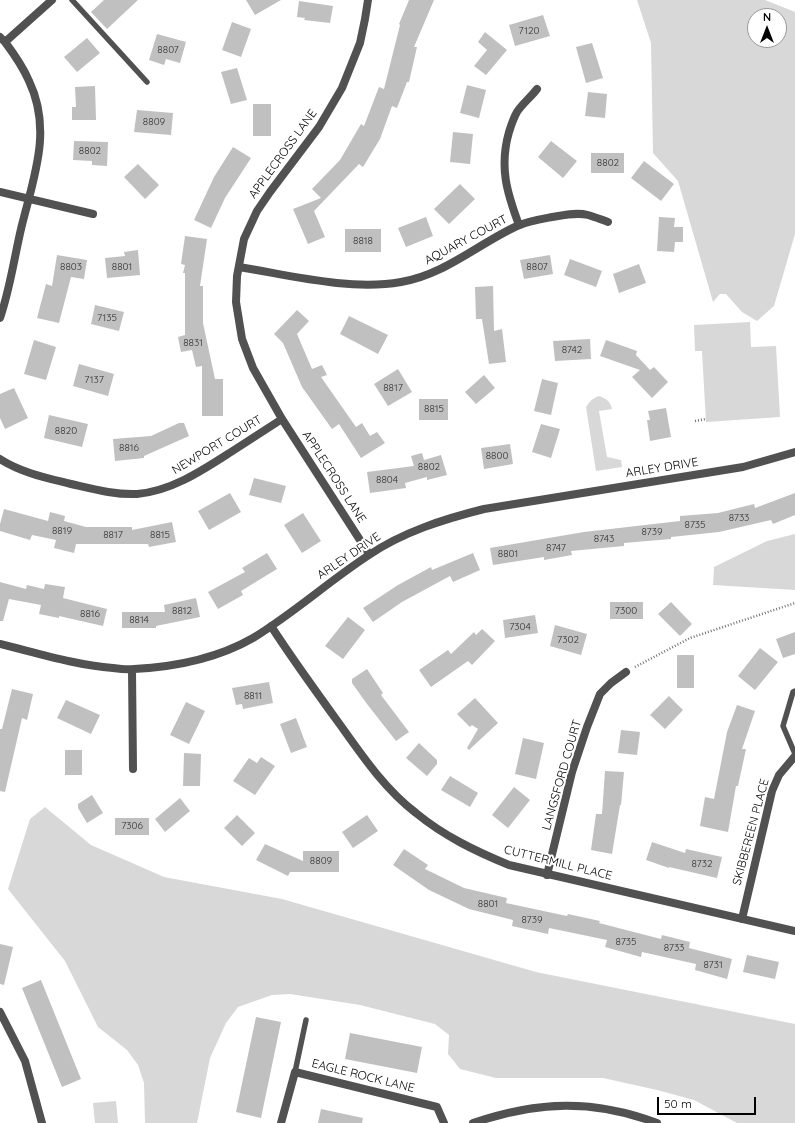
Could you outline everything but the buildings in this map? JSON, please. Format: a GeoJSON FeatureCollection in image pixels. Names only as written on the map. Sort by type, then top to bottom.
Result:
{"type":"FeatureCollection","features":[{"type":"Feature","properties":{"kind":"street"},"geometry":{"type":"LineString","coordinates":[[0,318],[40,155],[41,134],[39,113],[35,95],[29,80],[3,39],[52,0]]}},
{"type":"Feature","properties":{"kind":"street","name":"APPLECROSS LANE"},"geometry":{"type":"LineString","coordinates":[[368,0],[360,43],[342,88],[319,127],[257,211],[244,239],[239,266],[236,302],[238,323],[242,339],[253,368],[282,419],[369,554]]}},
{"type":"Feature","properties":{"kind":"street"},"geometry":{"type":"LineString","coordinates":[[519,225],[506,184],[504,166],[505,150],[513,119],[537,89]]}},
{"type":"Feature","properties":{"kind":"street"},"geometry":{"type":"LineString","coordinates":[[0,192],[93,214]]}},
{"type":"Feature","properties":{"kind":"street","name":"AQUARY COURT"},"geometry":{"type":"LineString","coordinates":[[239,266],[327,282],[373,285],[401,282],[434,272],[519,225],[544,218],[572,214],[588,215],[608,222]]}},
{"type":"Feature","properties":{"kind":"street","name":"NEWPORT COURT"},"geometry":{"type":"LineString","coordinates":[[0,459],[25,472],[41,477],[103,492],[138,494],[153,491],[182,481],[207,467],[282,419]]}},
{"type":"Feature","properties":{"kind":"street","name":"ARLEY DRIVE"},"geometry":{"type":"LineString","coordinates":[[0,644],[79,663],[132,670],[173,665],[202,658],[242,644],[271,626],[369,554],[394,540],[457,516],[477,511],[743,467],[795,452]]}},
{"type":"Feature","properties":{"kind":"street","name":"CUTTERMILL PLACE"},"geometry":{"type":"LineString","coordinates":[[271,626],[296,663],[377,774],[397,797],[414,812],[455,840],[480,853],[509,865],[795,931]]}},
{"type":"Feature","properties":{"kind":"street"},"geometry":{"type":"LineString","coordinates":[[132,670],[133,769]]}},
{"type":"Feature","properties":{"kind":"street","name":"LANGSFORD COURT"},"geometry":{"type":"LineString","coordinates":[[547,875],[572,772],[587,727],[600,694],[611,683],[626,672]]}},
{"type":"Feature","properties":{"kind":"street","name":"SKIBBEREEN PLACE"},"geometry":{"type":"LineString","coordinates":[[742,919],[774,784],[779,774],[795,755]]}},
{"type":"Feature","properties":{"kind":"street"},"geometry":{"type":"LineString","coordinates":[[0,1012],[25,1061],[42,1123]]}},
{"type":"Feature","properties":{"kind":"street","name":"EAGLE ROCK LANE"},"geometry":{"type":"LineString","coordinates":[[281,1123],[295,1072],[437,1107],[444,1123]]}},
{"type":"Feature","properties":{"kind":"street"},"geometry":{"type":"LineString","coordinates":[[473,1123],[518,1110],[544,1106],[568,1106],[591,1107],[617,1111],[657,1123]]}},
{"type":"Feature","properties":{"kind":"lane"},"geometry":{"type":"LineString","coordinates":[[72,0],[147,82]]}},
{"type":"Feature","properties":{"kind":"lane"},"geometry":{"type":"LineString","coordinates":[[795,691],[793,692],[782,726],[795,755]]}},
{"type":"Feature","properties":{"kind":"lane"},"geometry":{"type":"LineString","coordinates":[[295,1072],[306,1020]]}},
{"type":"Feature","properties":{"kind":"path"},"geometry":{"type":"LineString","coordinates":[[695,421],[706,419]]}},
{"type":"Feature","properties":{"kind":"path"},"geometry":{"type":"LineString","coordinates":[[626,672],[690,638],[795,603]]}},
{"type":"Feature","properties":{"kind":"shaded area"},"geometry":{"type":"Polygon","coordinates":[[[637,0],[765,0],[785,8],[747,8],[747,48],[787,48],[787,9],[795,12],[795,234],[774,306],[757,321],[742,312],[726,294],[720,294],[713,302],[678,181],[653,153],[651,43],[637,0]]]}},
{"type":"Feature","properties":{"kind":"shaded area"},"geometry":{"type":"Polygon","coordinates":[[[750,322],[751,347],[776,346],[780,417],[706,422],[702,351],[695,351],[694,325],[750,322]]]}},
{"type":"Feature","properties":{"kind":"shaded area"},"geometry":{"type":"Polygon","coordinates":[[[599,396],[608,401],[612,409],[599,411],[607,457],[621,460],[622,467],[596,471],[586,407],[592,400],[599,396]]]}},
{"type":"Feature","properties":{"kind":"shaded area"},"geometry":{"type":"Polygon","coordinates":[[[795,534],[795,590],[713,585],[714,567],[767,541],[795,534]]]}},
{"type":"Feature","properties":{"kind":"shaded area"},"geometry":{"type":"Polygon","coordinates":[[[45,807],[91,845],[164,877],[282,899],[536,972],[795,1024],[795,1123],[737,1123],[694,1100],[603,1078],[496,1078],[460,1069],[448,1054],[449,1035],[435,1024],[360,1005],[290,994],[272,995],[238,1007],[226,1023],[210,1058],[197,1123],[145,1123],[144,1083],[138,1065],[127,1050],[98,1027],[65,961],[8,889],[30,819],[45,807]]]}},
{"type":"Feature","properties":{"kind":"shaded area"},"geometry":{"type":"Polygon","coordinates":[[[116,1101],[118,1123],[95,1123],[93,1103],[116,1101]]]}}]}
